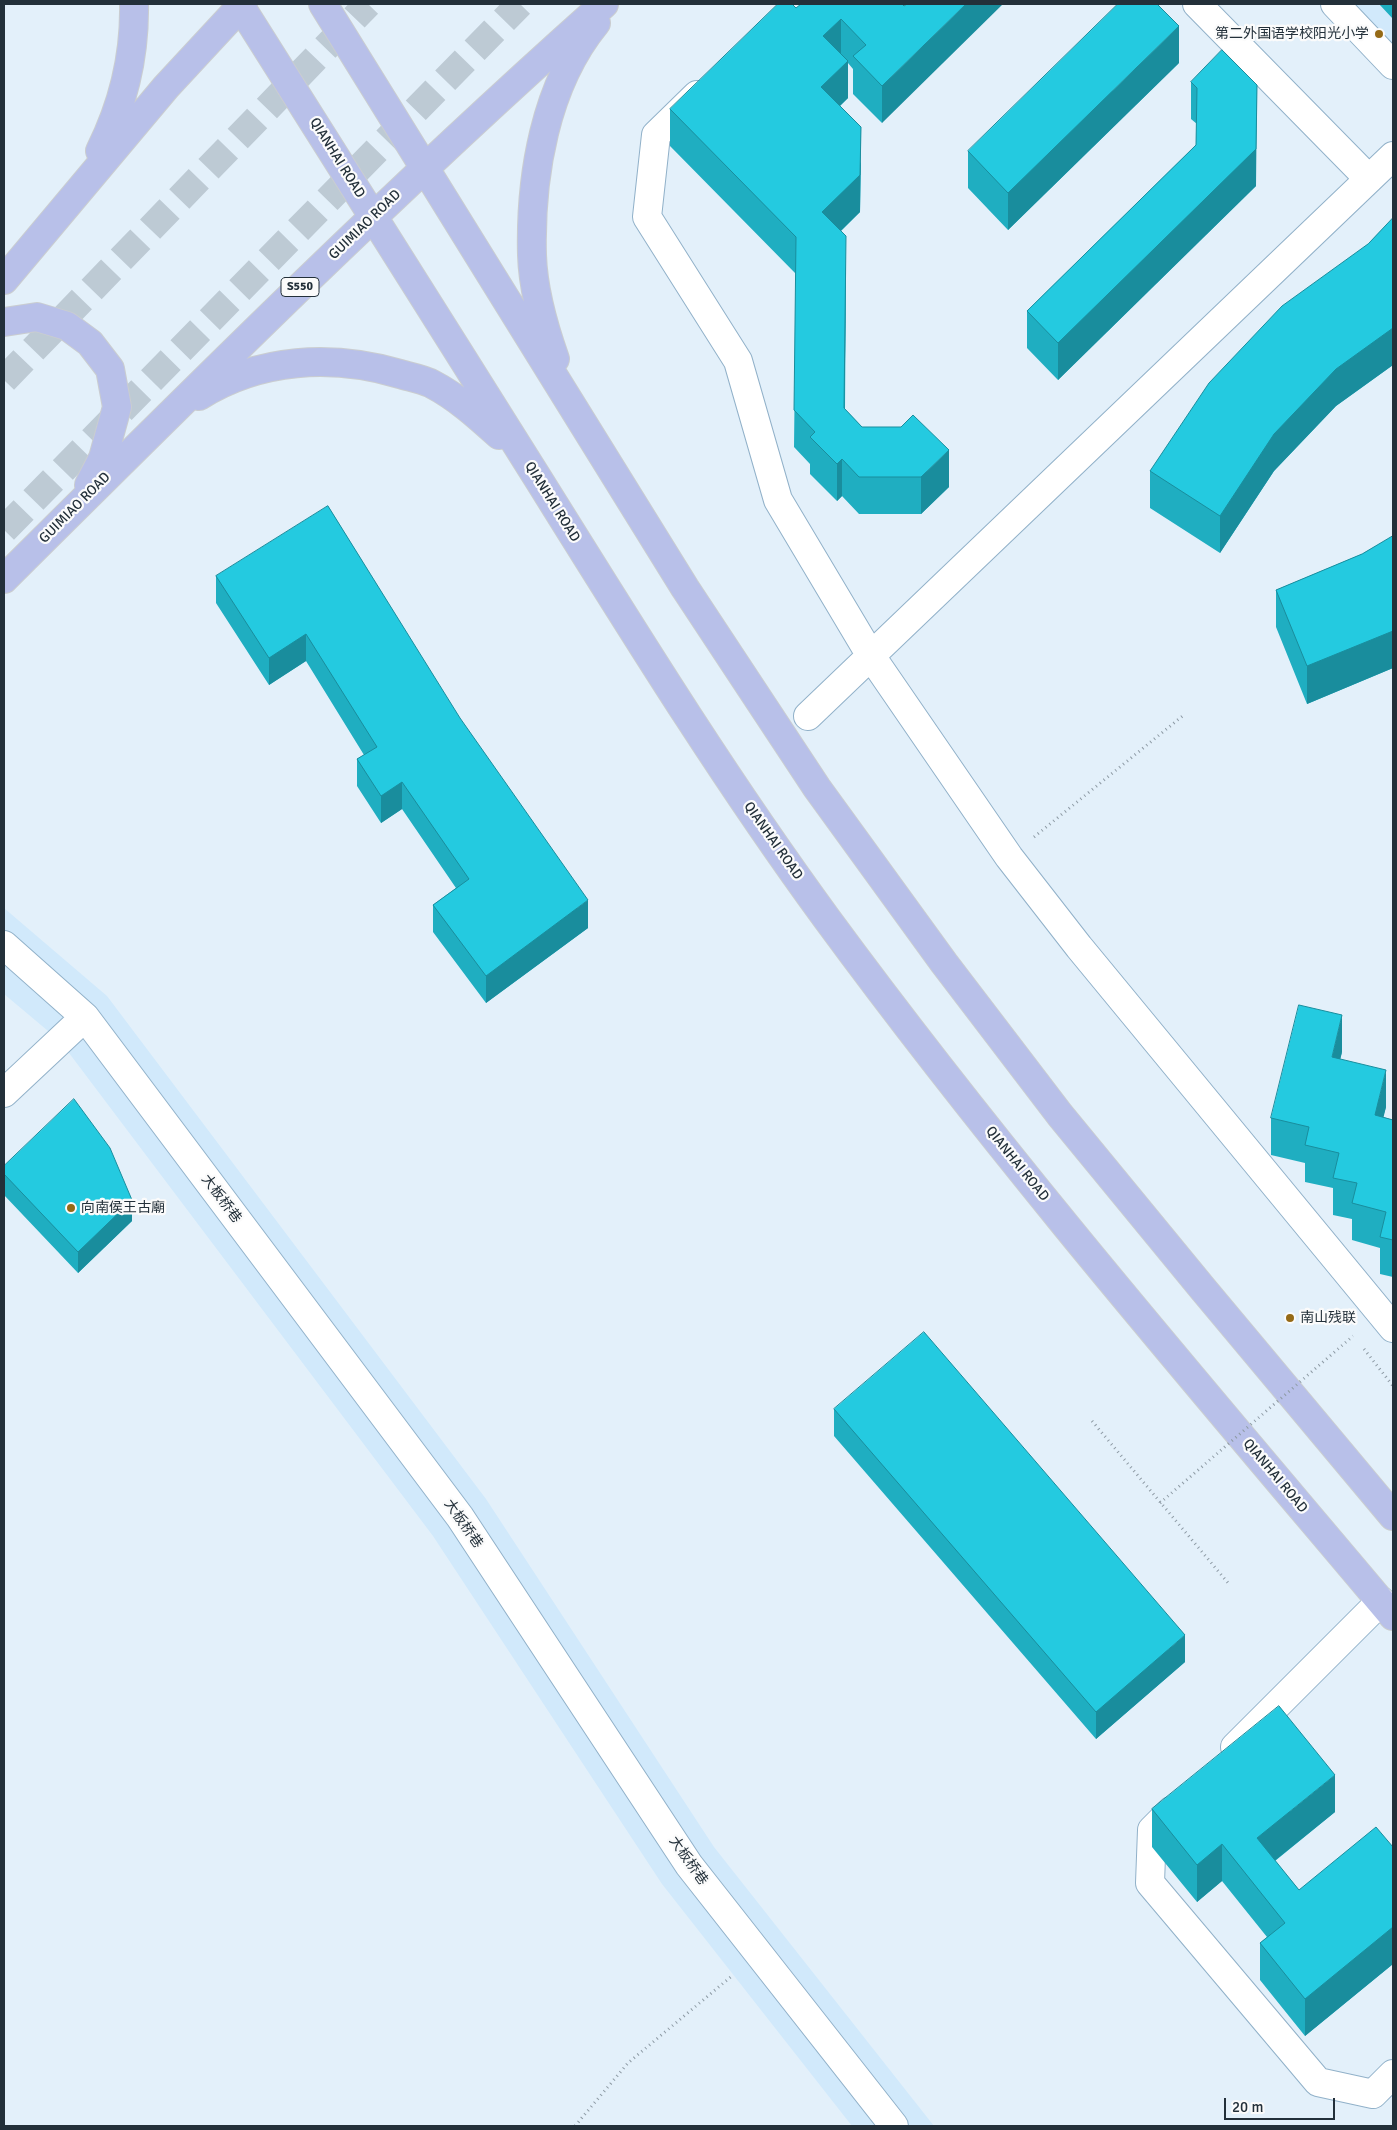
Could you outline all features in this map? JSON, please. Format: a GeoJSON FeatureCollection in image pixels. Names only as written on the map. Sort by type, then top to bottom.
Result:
{"type":"FeatureCollection","features":[{"type":"Feature","properties":{"kind":"main road"},"geometry":{"type":"LineString","coordinates":[[85,181],[114,123],[125,88],[131,49],[134,4]]}},
{"type":"Feature","properties":{"kind":"main road"},"geometry":{"type":"LineString","coordinates":[[323,4],[685,588],[817,788],[944,963],[1060,1115],[1393,1516]]}},
{"type":"Feature","properties":{"kind":"main road","name":"GUIMIAO ROAD"},"geometry":{"type":"LineString","coordinates":[[4,580],[166,417],[424,168],[604,4]]}},
{"type":"Feature","properties":{"kind":"main road"},"geometry":{"type":"LineString","coordinates":[[570,403],[543,326],[532,256],[534,194],[544,134],[562,78],[588,32],[612,4]]}},
{"type":"Feature","properties":{"kind":"main road"},"geometry":{"type":"LineString","coordinates":[[4,280],[85,181],[166,87],[241,5]]}},
{"type":"Feature","properties":{"kind":"main road","name":"QIANHAI ROAD"},"geometry":{"type":"LineString","coordinates":[[241,5],[700,735],[825,916],[936,1063],[1033,1184],[1147,1324],[1387,1609]]}},
{"type":"Feature","properties":{"kind":"main road"},"geometry":{"type":"LineString","coordinates":[[4,322],[37,317],[67,326],[90,343],[110,369],[117,407],[103,458],[79,504]]}},
{"type":"Feature","properties":{"kind":"main road"},"geometry":{"type":"LineString","coordinates":[[166,417],[218,384],[275,365],[325,361],[376,367],[431,384],[474,411],[527,461]]}},
{"type":"Feature","properties":{"kind":"street"},"geometry":{"type":"LineString","coordinates":[[1197,4],[1369,179]]}},
{"type":"Feature","properties":{"kind":"street"},"geometry":{"type":"LineString","coordinates":[[1334,4],[1393,65]]}},
{"type":"Feature","properties":{"kind":"street"},"geometry":{"type":"LineString","coordinates":[[712,80],[656,135],[647,217],[738,361],[778,500],[871,656],[1010,857],[1079,947],[1393,1328]]}},
{"type":"Feature","properties":{"kind":"street"},"geometry":{"type":"LineString","coordinates":[[808,716],[1393,156]]}},
{"type":"Feature","properties":{"kind":"street","name":"大板桥巷"},"geometry":{"type":"LineString","coordinates":[[4,944],[85,1018],[460,1517],[689,1865],[894,2126]]}},
{"type":"Feature","properties":{"kind":"street"},"geometry":{"type":"LineString","coordinates":[[4,1093],[85,1018]]}},
{"type":"Feature","properties":{"kind":"street"},"geometry":{"type":"LineString","coordinates":[[1215,1768],[1387,1609]]}},
{"type":"Feature","properties":{"kind":"street"},"geometry":{"type":"LineString","coordinates":[[1187,1795],[1152,1830],[1150,1883],[1318,2082],[1373,2094],[1393,2074]]}},
{"type":"Feature","properties":{"kind":"path"},"geometry":{"type":"LineString","coordinates":[[1010,857],[1185,714]]}},
{"type":"Feature","properties":{"kind":"path"},"geometry":{"type":"LineString","coordinates":[[1160,1503],[1353,1336],[1393,1386]]}},
{"type":"Feature","properties":{"kind":"path"},"geometry":{"type":"LineString","coordinates":[[1092,1420],[1229,1584]]}},
{"type":"Feature","properties":{"kind":"path"},"geometry":{"type":"LineString","coordinates":[[575,2126],[628,2063],[759,1954]]}},
{"type":"Feature","properties":{"kind":"shaded area","name":"第二外国语学校阳光小学"},"geometry":{"type":"Polygon","coordinates":[[[1335,4],[1393,4],[1393,65],[1335,4]]]}},
{"type":"Feature","properties":{"kind":"shaded area"},"geometry":{"type":"Polygon","coordinates":[[[4,908],[107,996],[486,1499],[714,1847],[934,2126],[852,2126],[662,1884],[433,1536],[60,1041],[4,994],[4,908]]]}},
{"type":"Feature","properties":{"kind":"building"},"geometry":{"type":"Polygon","coordinates":[[[778,4],[792,4],[796,8],[801,4],[902,4],[904,6],[907,4],[966,4],[882,86],[853,56],[866,45],[841,19],[823,36],[848,61],[821,87],[861,127],[860,175],[822,212],[846,236],[844,408],[862,427],[901,427],[913,415],[949,450],[921,477],[859,477],[842,459],[837,464],[810,437],[815,432],[794,410],[796,237],[670,109],[778,4]]]}},
{"type":"Feature","properties":{"kind":"building"},"geometry":{"type":"Polygon","coordinates":[[[1118,4],[1157,4],[1179,26],[1008,193],[968,151],[1118,4]]]}},
{"type":"Feature","properties":{"kind":"building"},"geometry":{"type":"Polygon","coordinates":[[[1222,50],[1257,85],[1256,149],[1058,343],[1027,311],[1196,145],[1197,88],[1191,82],[1222,50]]]}},
{"type":"Feature","properties":{"kind":"building"},"geometry":{"type":"Polygon","coordinates":[[[1393,218],[1393,328],[1336,369],[1274,434],[1220,516],[1150,471],[1209,383],[1282,306],[1368,244],[1393,218]]]}},
{"type":"Feature","properties":{"kind":"building"},"geometry":{"type":"Polygon","coordinates":[[[328,506],[460,718],[588,900],[486,976],[433,905],[469,879],[402,782],[381,796],[357,759],[377,747],[306,634],[269,658],[216,576],[328,506]]]}},
{"type":"Feature","properties":{"kind":"building"},"geometry":{"type":"Polygon","coordinates":[[[1393,536],[1393,631],[1307,666],[1276,590],[1362,554],[1393,536]]]}},
{"type":"Feature","properties":{"kind":"building"},"geometry":{"type":"Polygon","coordinates":[[[1299,1005],[1342,1015],[1332,1057],[1386,1070],[1375,1115],[1393,1120],[1393,1240],[1380,1237],[1386,1212],[1352,1203],[1357,1183],[1333,1178],[1339,1153],[1305,1145],[1309,1127],[1271,1118],[1299,1005]]]}},
{"type":"Feature","properties":{"kind":"building","name":"向南侯王古廟"},"geometry":{"type":"Polygon","coordinates":[[[74,1099],[110,1148],[132,1200],[78,1252],[4,1174],[4,1166],[74,1099]]]}},
{"type":"Feature","properties":{"kind":"building"},"geometry":{"type":"Polygon","coordinates":[[[924,1332],[1185,1635],[1096,1712],[834,1409],[924,1332]]]}},
{"type":"Feature","properties":{"kind":"building"},"geometry":{"type":"Polygon","coordinates":[[[1279,1706],[1335,1775],[1257,1838],[1299,1890],[1376,1827],[1393,1847],[1393,1927],[1305,1999],[1260,1943],[1285,1923],[1222,1844],[1197,1865],[1152,1809],[1279,1706]]]}},
{"type":"Feature","properties":{"kind":"tunnel"},"geometry":{"type":"LineString","coordinates":[[4,380],[368,4]]}},
{"type":"Feature","properties":{"kind":"tunnel"},"geometry":{"type":"LineString","coordinates":[[4,530],[520,4]]}},
{"type":"Feature","properties":{"kind":"place","name":"第二外国语学校阳光小学"},"geometry":{"type":"Point","coordinates":[1379,34]}},
{"type":"Feature","properties":{"kind":"place","name":"向南侯王古廟"},"geometry":{"type":"Point","coordinates":[71,1208]}},
{"type":"Feature","properties":{"kind":"place","name":"南山残联"},"geometry":{"type":"Point","coordinates":[1290,1318]}}]}
